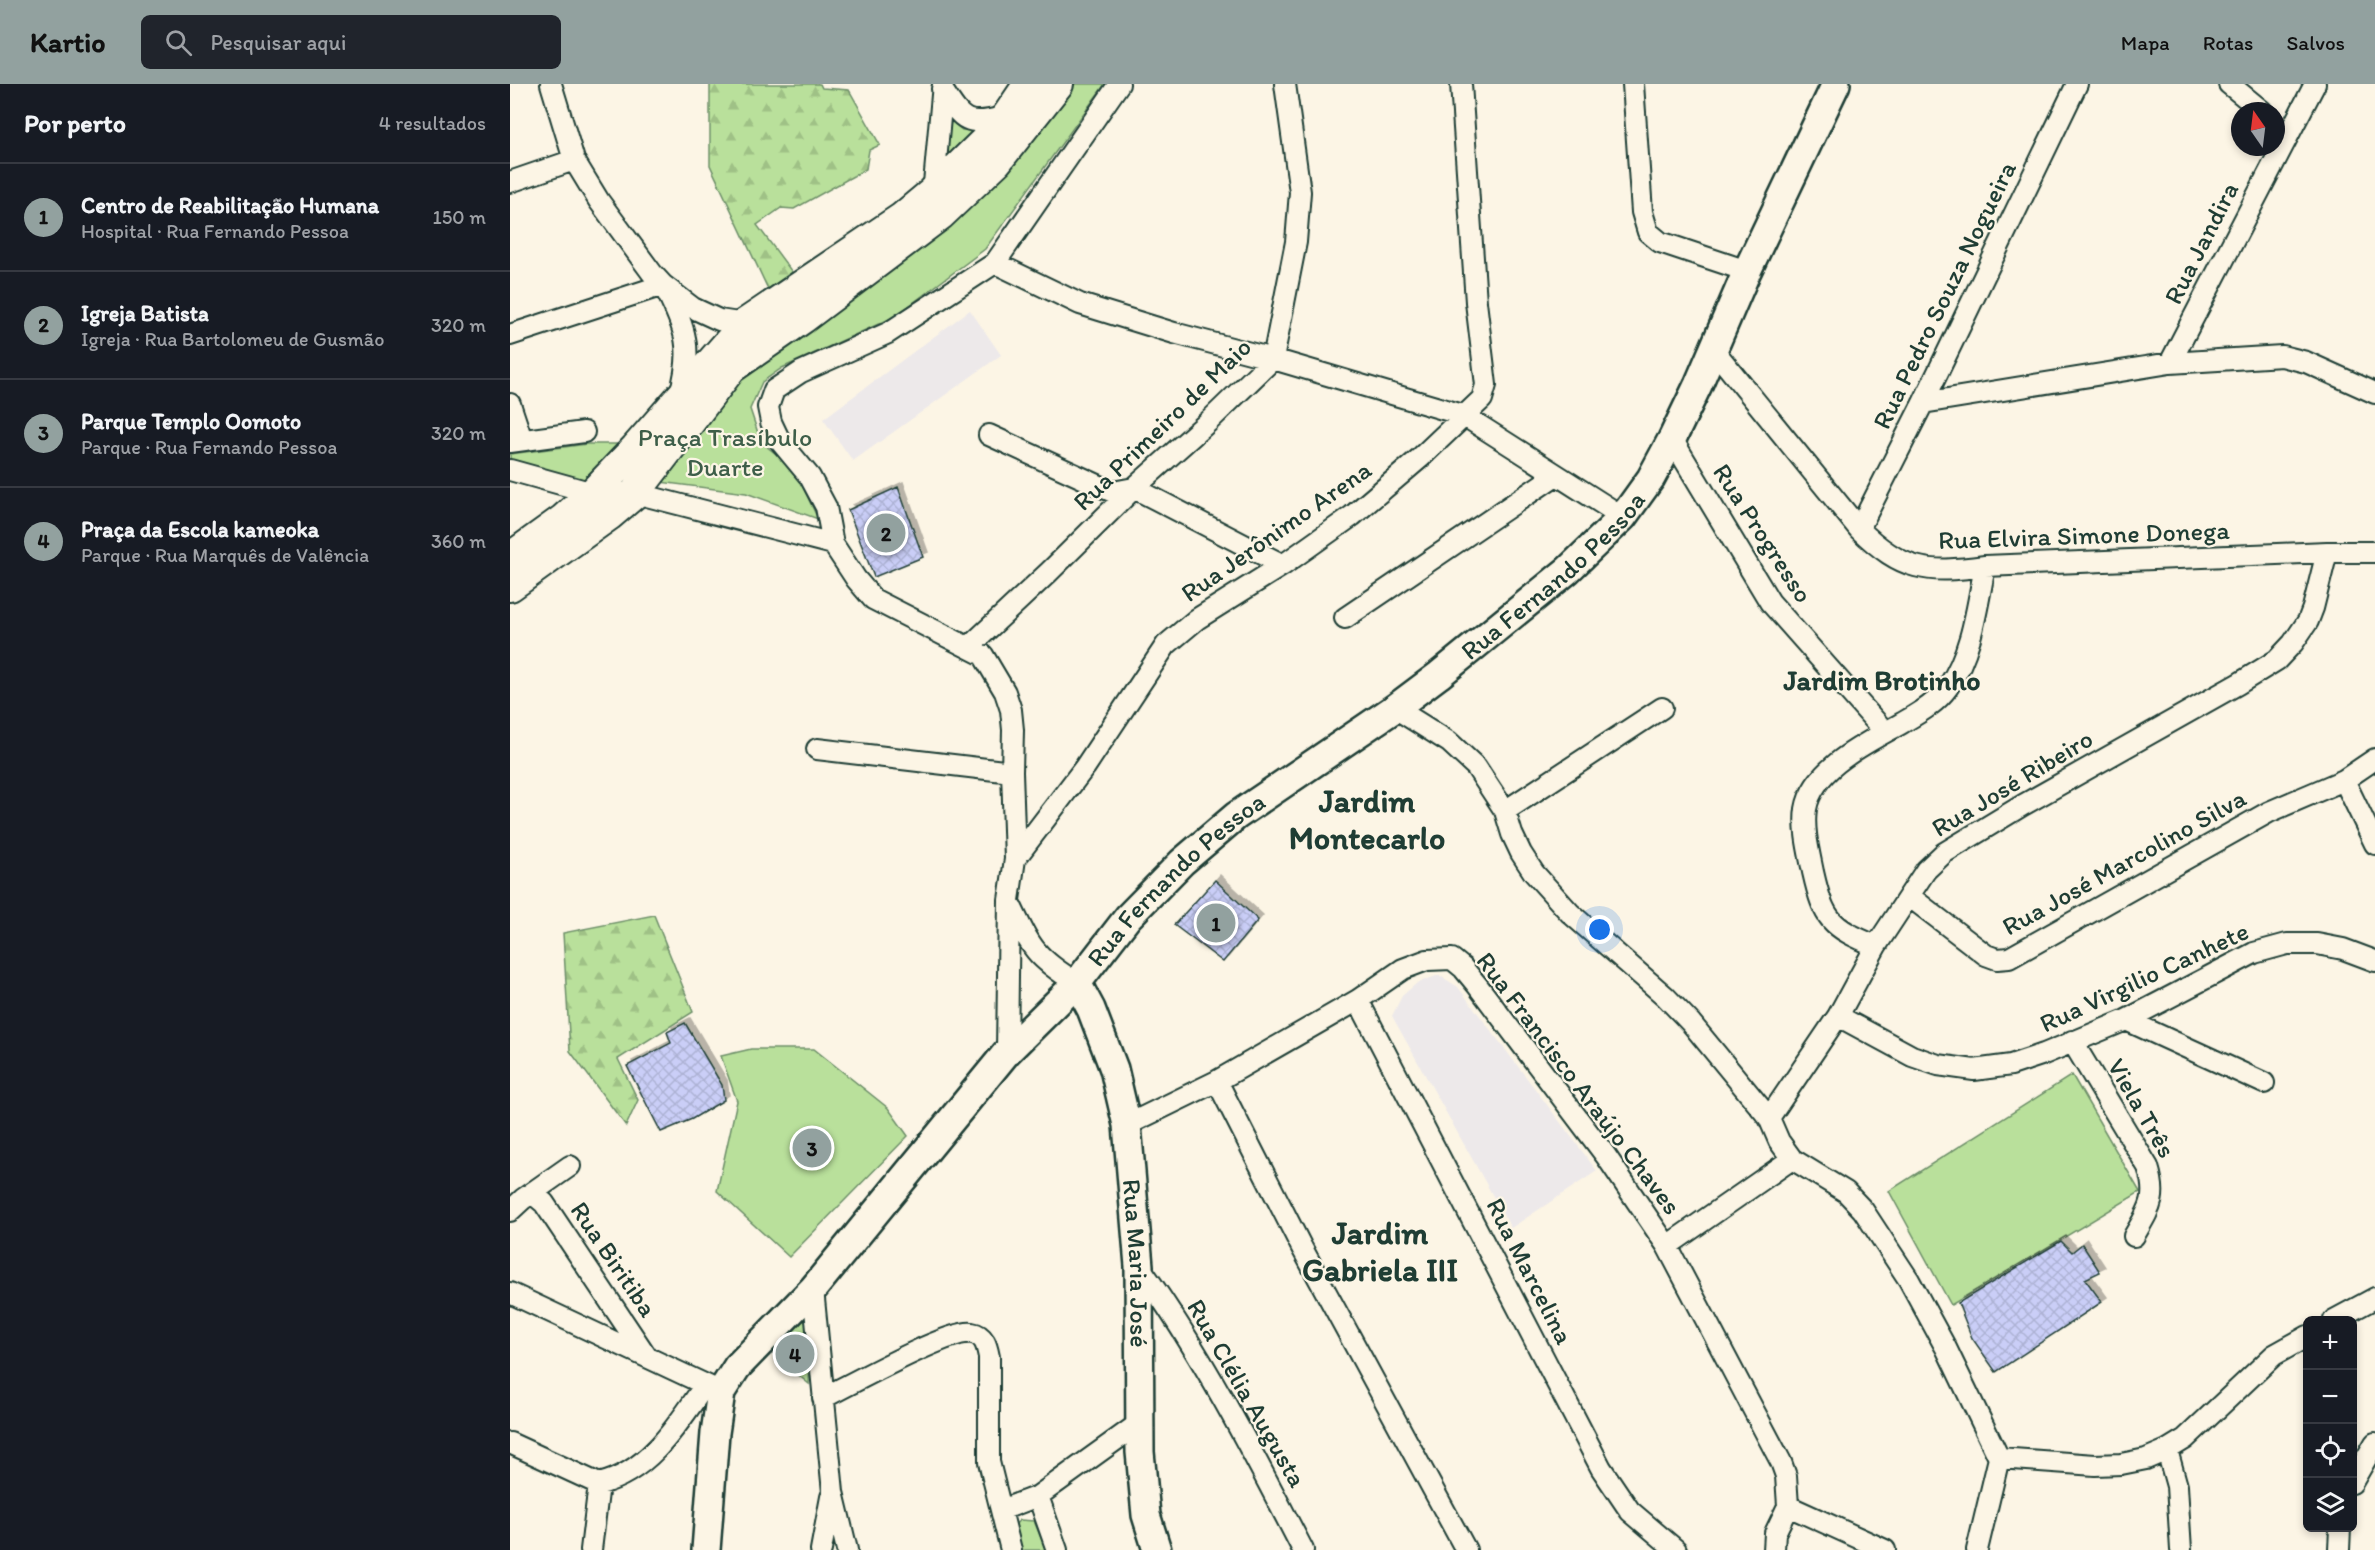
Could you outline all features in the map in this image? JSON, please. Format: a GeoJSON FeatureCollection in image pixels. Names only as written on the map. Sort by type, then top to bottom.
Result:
{"type":"FeatureCollection","features":[{"type":"Feature","properties":{"kind":"main road"},"geometry":{"type":"LineString","coordinates":[[510,558],[564,519],[593,493],[636,448],[745,324],[892,225],[936,204],[1008,115],[1029,84]]}},
{"type":"Feature","properties":{"kind":"main road"},"geometry":{"type":"LineString","coordinates":[[510,586],[609,515],[635,493],[731,368],[803,318],[936,204],[997,161],[1058,84]]}},
{"type":"Feature","properties":{"kind":"main road","name":"Rua Fernando Pessoa"},"geometry":{"type":"LineString","coordinates":[[706,1550],[715,1433],[713,1388],[737,1367],[813,1289],[1007,1052],[1077,983],[1128,917],[1182,862],[1236,816],[1395,708],[1439,675],[1568,570],[1623,517],[1651,478],[1672,439],[1747,271],[1836,84]]}},
{"type":"Feature","properties":{"kind":"main road","name":"Rua Maria José"},"geometry":{"type":"LineString","coordinates":[[1077,983],[1091,1009],[1114,1070],[1126,1125],[1138,1266],[1140,1364],[1138,1424],[1146,1515],[1157,1550]]}},
{"type":"Feature","properties":{"kind":"street"},"geometry":{"type":"LineString","coordinates":[[551,84],[574,160],[598,201],[663,285],[682,324],[687,352],[685,376],[678,400]]}},
{"type":"Feature","properties":{"kind":"street"},"geometry":{"type":"LineString","coordinates":[[1007,1052],[1009,900],[1015,859],[1013,730],[1011,710],[1005,692],[983,656],[873,599],[856,579],[833,544],[826,507],[810,477],[780,441],[771,422],[768,407],[774,390],[801,372],[888,333],[995,263],[1119,84]]}},
{"type":"Feature","properties":{"kind":"street","name":"Rua Primeiro de Maio"},"geometry":{"type":"LineString","coordinates":[[969,647],[1134,488],[1208,422],[1273,359],[1296,242],[1300,192],[1285,84]]}},
{"type":"Feature","properties":{"kind":"street","name":"Rua Jerônimo Arena"},"geometry":{"type":"LineString","coordinates":[[1015,859],[1085,767],[1166,645],[1197,619],[1283,565],[1352,516],[1420,458],[1482,399],[1486,385],[1476,302],[1461,84]]}},
{"type":"Feature","properties":{"kind":"street"},"geometry":{"type":"LineString","coordinates":[[1633,84],[1642,204],[1648,232],[1660,242],[1747,271]]}},
{"type":"Feature","properties":{"kind":"street","name":"Rua Pedro Souza Nogueira"},"geometry":{"type":"LineString","coordinates":[[1859,529],[1923,403],[2077,84]]}},
{"type":"Feature","properties":{"kind":"street"},"geometry":{"type":"LineString","coordinates":[[2229,84],[2251,102]]}},
{"type":"Feature","properties":{"kind":"street","name":"Rua Jandira"},"geometry":{"type":"LineString","coordinates":[[2285,126],[2315,84]]}},
{"type":"Feature","properties":{"kind":"street"},"geometry":{"type":"LineString","coordinates":[[942,86],[956,110],[966,120],[985,122],[1008,115]]}},
{"type":"Feature","properties":{"kind":"street"},"geometry":{"type":"LineString","coordinates":[[936,204],[942,86]]}},
{"type":"Feature","properties":{"kind":"street","name":"Rua Jandira"},"geometry":{"type":"LineString","coordinates":[[2170,363],[2249,207],[2271,156]]}},
{"type":"Feature","properties":{"kind":"street"},"geometry":{"type":"LineString","coordinates":[[510,182],[574,160]]}},
{"type":"Feature","properties":{"kind":"street"},"geometry":{"type":"LineString","coordinates":[[995,263],[1080,304],[1463,415],[1623,517]]}},
{"type":"Feature","properties":{"kind":"street"},"geometry":{"type":"LineString","coordinates":[[663,285],[693,308],[719,320],[745,324]]}},
{"type":"Feature","properties":{"kind":"street"},"geometry":{"type":"LineString","coordinates":[[510,335],[663,285]]}},
{"type":"Feature","properties":{"kind":"street","name":"Rua Elvira Simone Donega"},"geometry":{"type":"LineString","coordinates":[[1713,349],[1859,529],[1881,550],[1899,560],[1923,568],[1949,571],[1985,566],[2375,552]]}},
{"type":"Feature","properties":{"kind":"street"},"geometry":{"type":"LineString","coordinates":[[1923,403],[2170,363],[2282,356],[2306,362],[2375,393]]}},
{"type":"Feature","properties":{"kind":"street"},"geometry":{"type":"LineString","coordinates":[[510,404],[516,441],[584,432]]}},
{"type":"Feature","properties":{"kind":"street"},"geometry":{"type":"LineString","coordinates":[[989,435],[1113,492],[1134,488],[1283,565]]}},
{"type":"Feature","properties":{"kind":"street","name":"Rua Progresso"},"geometry":{"type":"LineString","coordinates":[[1672,439],[1770,602],[1885,732]]}},
{"type":"Feature","properties":{"kind":"street"},"geometry":{"type":"LineString","coordinates":[[510,470],[593,493],[635,493],[833,544]]}},
{"type":"Feature","properties":{"kind":"street"},"geometry":{"type":"LineString","coordinates":[[1345,618],[1556,475]]}},
{"type":"Feature","properties":{"kind":"street","name":"Rua José Ribeiro"},"geometry":{"type":"LineString","coordinates":[[1769,1119],[1838,1016],[1876,946],[1926,870],[1944,853],[2032,800],[2277,660],[2293,643],[2308,621],[2327,552]]}},
{"type":"Feature","properties":{"kind":"street"},"geometry":{"type":"LineString","coordinates":[[1876,946],[1843,931],[1825,915],[1811,864],[1806,830],[1806,808],[1814,789],[1830,770],[1850,753],[1925,710],[1949,686],[1972,633],[1985,566]]}},
{"type":"Feature","properties":{"kind":"street"},"geometry":{"type":"LineString","coordinates":[[1395,708],[1449,742],[1476,767],[1505,811],[1521,854],[1534,873],[1570,913],[1665,996],[1691,1023],[1769,1119],[1779,1141],[1792,1159],[1846,1192],[1876,1229],[1909,1280],[1941,1338],[1999,1458],[1977,1550]]}},
{"type":"Feature","properties":{"kind":"street"},"geometry":{"type":"LineString","coordinates":[[1505,811],[1662,708]]}},
{"type":"Feature","properties":{"kind":"street"},"geometry":{"type":"LineString","coordinates":[[816,749],[1012,772]]}},
{"type":"Feature","properties":{"kind":"street","name":"Rua José Marcolino Silva"},"geometry":{"type":"LineString","coordinates":[[1909,896],[1986,955],[1997,959],[2009,958],[2268,812],[2344,780],[2375,759]]}},
{"type":"Feature","properties":{"kind":"street"},"geometry":{"type":"LineString","coordinates":[[2344,780],[2375,844]]}},
{"type":"Feature","properties":{"kind":"street"},"geometry":{"type":"LineString","coordinates":[[1009,900],[1036,953],[1052,968],[1077,983]]}},
{"type":"Feature","properties":{"kind":"street","name":"Rua Virgilio Canhete"},"geometry":{"type":"LineString","coordinates":[[1838,1016],[1912,1056],[1938,1065],[1974,1070],[2012,1065],[2044,1054],[2126,1020],[2254,953],[2286,944],[2317,944],[2343,949],[2375,961]]}},
{"type":"Feature","properties":{"kind":"street","name":"Rua Francisco Araújo Chaves"},"geometry":{"type":"LineString","coordinates":[[1126,1125],[1217,1081],[1358,1000],[1403,969],[1427,960],[1452,959],[1477,986],[1606,1156],[1667,1246],[1780,1462],[1786,1476],[1788,1506]]}},
{"type":"Feature","properties":{"kind":"street","name":"Rua Marcelina"},"geometry":{"type":"LineString","coordinates":[[1358,1000],[1601,1468],[1630,1511],[1676,1550]]}},
{"type":"Feature","properties":{"kind":"street"},"geometry":{"type":"LineString","coordinates":[[2126,1020],[2264,1083]]}},
{"type":"Feature","properties":{"kind":"street","name":"Viela Três"},"geometry":{"type":"LineString","coordinates":[[2072,1041],[2148,1167],[2154,1185],[2152,1200],[2134,1236]]}},
{"type":"Feature","properties":{"kind":"street"},"geometry":{"type":"LineString","coordinates":[[1217,1081],[1302,1248],[1466,1550]]}},
{"type":"Feature","properties":{"kind":"street"},"geometry":{"type":"LineString","coordinates":[[1667,1246],[1792,1159]]}},
{"type":"Feature","properties":{"kind":"street"},"geometry":{"type":"LineString","coordinates":[[510,1211],[570,1166]]}},
{"type":"Feature","properties":{"kind":"street","name":"Rua Biritiba"},"geometry":{"type":"LineString","coordinates":[[532,1193],[544,1203],[648,1358]]}},
{"type":"Feature","properties":{"kind":"street","name":"Rua Clélia Augusta"},"geometry":{"type":"LineString","coordinates":[[1138,1266],[1202,1361],[1303,1550]]}},
{"type":"Feature","properties":{"kind":"street"},"geometry":{"type":"LineString","coordinates":[[813,1289],[832,1492],[847,1550]]}},
{"type":"Feature","properties":{"kind":"street"},"geometry":{"type":"LineString","coordinates":[[510,1293],[713,1388],[659,1446],[622,1476],[599,1484],[510,1443]]}},
{"type":"Feature","properties":{"kind":"street"},"geometry":{"type":"LineString","coordinates":[[2341,1316],[2375,1298]]}},
{"type":"Feature","properties":{"kind":"street"},"geometry":{"type":"LineString","coordinates":[[823,1398],[943,1339],[973,1332],[981,1337],[987,1343],[989,1357],[989,1462],[1011,1550]]}},
{"type":"Feature","properties":{"kind":"street"},"geometry":{"type":"LineString","coordinates":[[1999,1458],[2095,1465],[2121,1464],[2146,1459],[2185,1439],[2274,1355],[2303,1338]]}},
{"type":"Feature","properties":{"kind":"street"},"geometry":{"type":"LineString","coordinates":[[1001,1510],[1038,1496],[1138,1424]]}},
{"type":"Feature","properties":{"kind":"street"},"geometry":{"type":"LineString","coordinates":[[2355,1478],[2375,1443]]}},
{"type":"Feature","properties":{"kind":"street"},"geometry":{"type":"LineString","coordinates":[[2167,1450],[2177,1486],[2181,1550]]}},
{"type":"Feature","properties":{"kind":"street"},"geometry":{"type":"LineString","coordinates":[[591,1550],[599,1484]]}},
{"type":"Feature","properties":{"kind":"street"},"geometry":{"type":"LineString","coordinates":[[821,1550],[832,1492]]}},
{"type":"Feature","properties":{"kind":"street"},"geometry":{"type":"LineString","coordinates":[[1038,1496],[1057,1550]]}},
{"type":"Feature","properties":{"kind":"street"},"geometry":{"type":"LineString","coordinates":[[1774,1550],[1775,1533],[1788,1506],[1885,1550]]}},
{"type":"Feature","properties":{"kind":"street"},"geometry":{"type":"LineString","coordinates":[[2339,1550],[2340,1532]]}},
{"type":"Feature","properties":{"kind":"shaded area"},"geometry":{"type":"Polygon","coordinates":[[[970,310],[1001,355],[853,461],[823,419],[970,310]]]}},
{"type":"Feature","properties":{"kind":"shaded area"},"geometry":{"type":"Polygon","coordinates":[[[1439,975],[1458,987],[1597,1171],[1511,1228],[1392,1016],[1402,996],[1417,983],[1439,975]]]}},
{"type":"Feature","properties":{"kind":"green space"},"geometry":{"type":"Polygon","coordinates":[[[710,84],[820,84],[822,88],[849,90],[880,145],[869,150],[866,169],[794,209],[781,208],[757,225],[792,272],[768,289],[710,165],[710,84]]]}},
{"type":"Feature","properties":{"kind":"green space","name":"Praça Trasíbulo Duarte"},"geometry":{"type":"Polygon","coordinates":[[[1075,84],[1105,84],[985,249],[894,317],[782,368],[762,382],[750,409],[761,442],[794,468],[818,519],[746,493],[652,481],[735,377],[904,259],[984,195],[1075,84]]]}},
{"type":"Feature","properties":{"kind":"green space"},"geometry":{"type":"Polygon","coordinates":[[[951,121],[962,130],[978,131],[944,161],[951,121]]]}},
{"type":"Feature","properties":{"kind":"green space"},"geometry":{"type":"Polygon","coordinates":[[[587,444],[628,444],[593,484],[510,462],[510,454],[587,444]]]}},
{"type":"Feature","properties":{"kind":"green space"},"geometry":{"type":"Polygon","coordinates":[[[654,915],[693,1012],[618,1059],[638,1100],[626,1126],[570,1051],[563,933],[654,915]]]}},
{"type":"Feature","properties":{"kind":"green space"},"geometry":{"type":"Polygon","coordinates":[[[751,1049],[814,1049],[888,1108],[908,1136],[789,1257],[717,1191],[737,1101],[721,1056],[751,1049]]]}},
{"type":"Feature","properties":{"kind":"green space"},"geometry":{"type":"Polygon","coordinates":[[[2072,1075],[2140,1192],[1951,1305],[1889,1191],[2072,1075]]]}},
{"type":"Feature","properties":{"kind":"green space"},"geometry":{"type":"Polygon","coordinates":[[[806,1314],[810,1348],[809,1384],[779,1359],[792,1323],[806,1314]]]}},
{"type":"Feature","properties":{"kind":"green space"},"geometry":{"type":"Polygon","coordinates":[[[1020,1520],[1034,1521],[1046,1550],[1016,1550],[1011,1528],[1020,1520]]]}},
{"type":"Feature","properties":{"kind":"building"},"geometry":{"type":"Polygon","coordinates":[[[898,487],[923,557],[874,577],[848,510],[898,487]]]}},
{"type":"Feature","properties":{"kind":"building"},"geometry":{"type":"Polygon","coordinates":[[[1215,880],[1258,920],[1223,962],[1174,925],[1215,880]]]}},
{"type":"Feature","properties":{"kind":"building"},"geometry":{"type":"Polygon","coordinates":[[[685,1023],[722,1085],[724,1100],[692,1119],[661,1132],[627,1066],[671,1043],[667,1032],[685,1023]]]}},
{"type":"Feature","properties":{"kind":"building"},"geometry":{"type":"Polygon","coordinates":[[[2061,1241],[2072,1252],[2082,1244],[2100,1272],[2085,1279],[2102,1302],[1996,1372],[1972,1338],[1958,1303],[2061,1241]]]}},
{"type":"Feature","properties":{"kind":"place","name":"Igreja Batista"},"geometry":{"type":"Point","coordinates":[886,533]}},
{"type":"Feature","properties":{"kind":"place","name":"Centro de Reabilitação Humana"},"geometry":{"type":"Point","coordinates":[1216,923]}},
{"type":"Feature","properties":{"kind":"place","name":"Parque Templo Oomoto"},"geometry":{"type":"Point","coordinates":[812,1148]}},
{"type":"Feature","properties":{"kind":"place","name":"Praça da Escola kameoka"},"geometry":{"type":"Point","coordinates":[795,1354]}},
{"type":"Feature","properties":{"kind":"district","name":"Jardim Brotinho"},"geometry":{"type":"Point","coordinates":[1882,680]}},
{"type":"Feature","properties":{"kind":"district","name":"Jardim Montecarlo"},"geometry":{"type":"Point","coordinates":[1367,820]}},
{"type":"Feature","properties":{"kind":"district","name":"Jardim Gabriela III"},"geometry":{"type":"Point","coordinates":[1380,1252]}}]}
